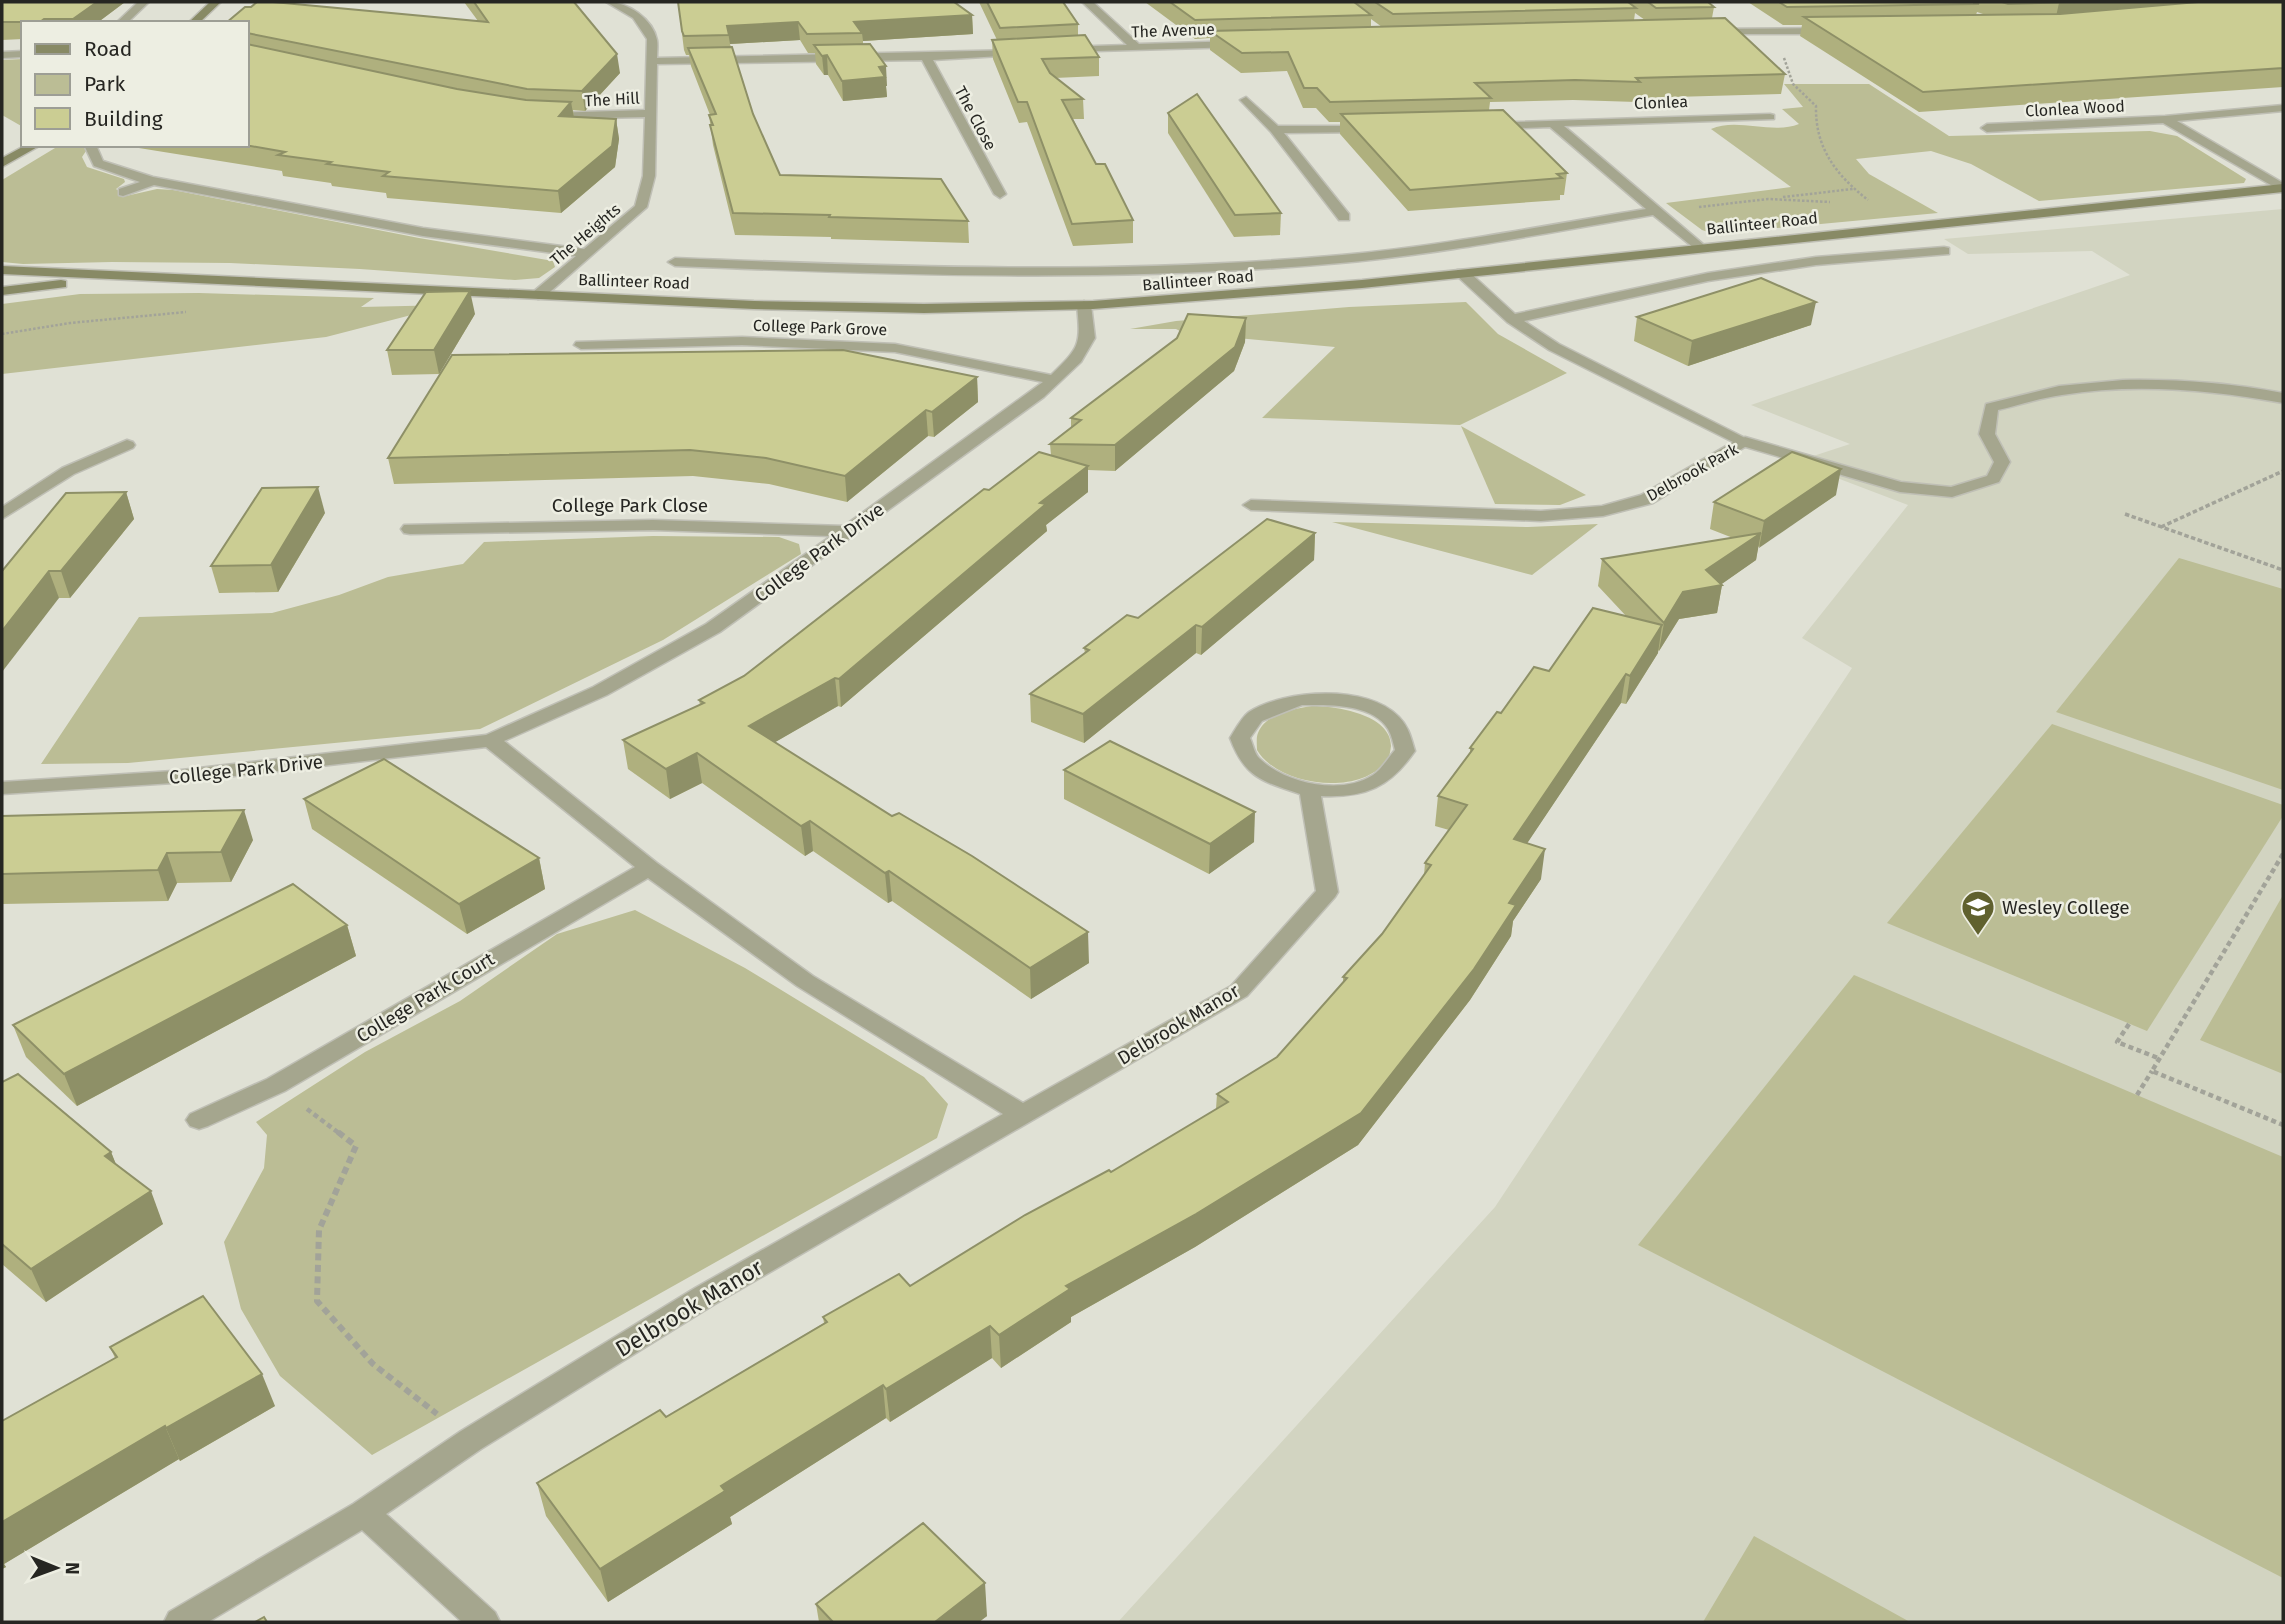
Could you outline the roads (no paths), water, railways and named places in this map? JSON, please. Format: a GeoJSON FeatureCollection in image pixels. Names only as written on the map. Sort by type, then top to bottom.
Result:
{"type":"FeatureCollection","features":[{"type":"Feature","properties":{"kind":"main road"},"geometry":{"type":"LineString","coordinates":[[195,21],[216,2]]}},
{"type":"Feature","properties":{"kind":"main road"},"geometry":{"type":"LineString","coordinates":[[2,163],[31,147]]}},
{"type":"Feature","properties":{"kind":"main road","name":"Ballinteer Road"},"geometry":{"type":"LineString","coordinates":[[2,270],[112,278],[254,280],[830,307],[1084,305],[1237,295],[2283,188]]}},
{"type":"Feature","properties":{"kind":"main road","name":"Ballinteer Road"},"geometry":{"type":"LineString","coordinates":[[2,291],[112,278]]}},
{"type":"Feature","properties":{"kind":"street"},"geometry":{"type":"LineString","coordinates":[[123,21],[144,2]]}},
{"type":"Feature","properties":{"kind":"street","name":"The Heights"},"geometry":{"type":"LineString","coordinates":[[538,295],[641,207],[649,176],[652,38],[637,16],[611,2]]}},
{"type":"Feature","properties":{"kind":"street"},"geometry":{"type":"LineString","coordinates":[[1087,2],[1135,46]]}},
{"type":"Feature","properties":{"kind":"street"},"geometry":{"type":"LineString","coordinates":[[1705,32],[1840,31]]}},
{"type":"Feature","properties":{"kind":"street","name":"The Avenue"},"geometry":{"type":"LineString","coordinates":[[1058,50],[1256,43]]}},
{"type":"Feature","properties":{"kind":"street"},"geometry":{"type":"LineString","coordinates":[[651,61],[926,57],[1032,51]]}},
{"type":"Feature","properties":{"kind":"street"},"geometry":{"type":"LineString","coordinates":[[2,55],[21,54]]}},
{"type":"Feature","properties":{"kind":"street","name":"The Close"},"geometry":{"type":"LineString","coordinates":[[926,57],[1000,194]]}},
{"type":"Feature","properties":{"kind":"street"},"geometry":{"type":"LineString","coordinates":[[1246,100],[1275,130],[1344,217]]}},
{"type":"Feature","properties":{"kind":"street","name":"Clonlea Wood"},"geometry":{"type":"LineString","coordinates":[[1987,128],[2165,119],[2283,108]]}},
{"type":"Feature","properties":{"kind":"street","name":"The Hill"},"geometry":{"type":"LineString","coordinates":[[541,116],[650,113]]}},
{"type":"Feature","properties":{"kind":"street","name":"Clonlea"},"geometry":{"type":"LineString","coordinates":[[1484,125],[1770,117]]}},
{"type":"Feature","properties":{"kind":"street"},"geometry":{"type":"LineString","coordinates":[[2165,119],[2283,188]]}},
{"type":"Feature","properties":{"kind":"street"},"geometry":{"type":"LineString","coordinates":[[1553,123],[1699,247]]}},
{"type":"Feature","properties":{"kind":"street"},"geometry":{"type":"LineString","coordinates":[[1275,130],[1387,127]]}},
{"type":"Feature","properties":{"kind":"street","name":"Ballinteer Road"},"geometry":{"type":"LineString","coordinates":[[91,147],[98,163],[153,181],[423,232],[587,253]]}},
{"type":"Feature","properties":{"kind":"street"},"geometry":{"type":"LineString","coordinates":[[123,192],[153,181]]}},
{"type":"Feature","properties":{"kind":"street","name":"Ballinteer Road"},"geometry":{"type":"LineString","coordinates":[[675,262],[980,273],[1249,265],[1342,259],[1431,248],[1657,211]]}},
{"type":"Feature","properties":{"kind":"street"},"geometry":{"type":"LineString","coordinates":[[1512,319],[1708,276],[1816,261],[1944,251]]}},
{"type":"Feature","properties":{"kind":"street","name":"Delbrook Park"},"geometry":{"type":"LineString","coordinates":[[1462,273],[1512,319],[1554,347],[1745,442]]}},
{"type":"Feature","properties":{"kind":"street","name":"College Park Drive"},"geometry":{"type":"LineString","coordinates":[[2,788],[173,777],[490,740],[600,691],[713,628],[933,468],[991,430],[1055,380],[1076,359],[1088,338],[1084,305]]}},
{"type":"Feature","properties":{"kind":"street","name":"College Park Grove"},"geometry":{"type":"LineString","coordinates":[[581,345],[742,341],[895,348],[1055,380]]}},
{"type":"Feature","properties":{"kind":"street"},"geometry":{"type":"LineString","coordinates":[[1745,442],[1900,487],[1952,492],[1993,479],[2002,462],[1987,434],[1991,407],[2067,389],[2137,385],[2240,388],[2283,398]]}},
{"type":"Feature","properties":{"kind":"street","name":"Delbrook Park"},"geometry":{"type":"LineString","coordinates":[[1251,505],[1574,515],[1647,499],[1745,442]]}},
{"type":"Feature","properties":{"kind":"street"},"geometry":{"type":"LineString","coordinates":[[2,514],[68,471],[127,445]]}},
{"type":"Feature","properties":{"kind":"street","name":"College Park Close"},"geometry":{"type":"LineString","coordinates":[[410,529],[653,525],[849,531]]}},
{"type":"Feature","properties":{"kind":"street"},"geometry":{"type":"LineString","coordinates":[[1298,699],[1337,699],[1364,705],[1383,715],[1399,729],[1405,751],[1398,767],[1382,779],[1356,788],[1310,790],[1282,783],[1259,772],[1242,754],[1240,737],[1247,722],[1254,715],[1273,705],[1298,699]]}},
{"type":"Feature","properties":{"kind":"street"},"geometry":{"type":"LineString","coordinates":[[490,740],[649,868],[805,981],[1022,1114]]}},
{"type":"Feature","properties":{"kind":"street","name":"Delbrook Manor"},"geometry":{"type":"LineString","coordinates":[[180,1622],[364,1513],[471,1440],[705,1296],[1239,991],[1327,892],[1310,790]]}},
{"type":"Feature","properties":{"kind":"street","name":"College Park Court"},"geometry":{"type":"LineString","coordinates":[[198,1120],[276,1085],[649,868]]}},
{"type":"Feature","properties":{"kind":"street"},"geometry":{"type":"LineString","coordinates":[[364,1513],[484,1622]]}},
{"type":"Feature","properties":{"kind":"place","name":"Wesley College"},"geometry":{"type":"Point","coordinates":[1978,937]}}]}
